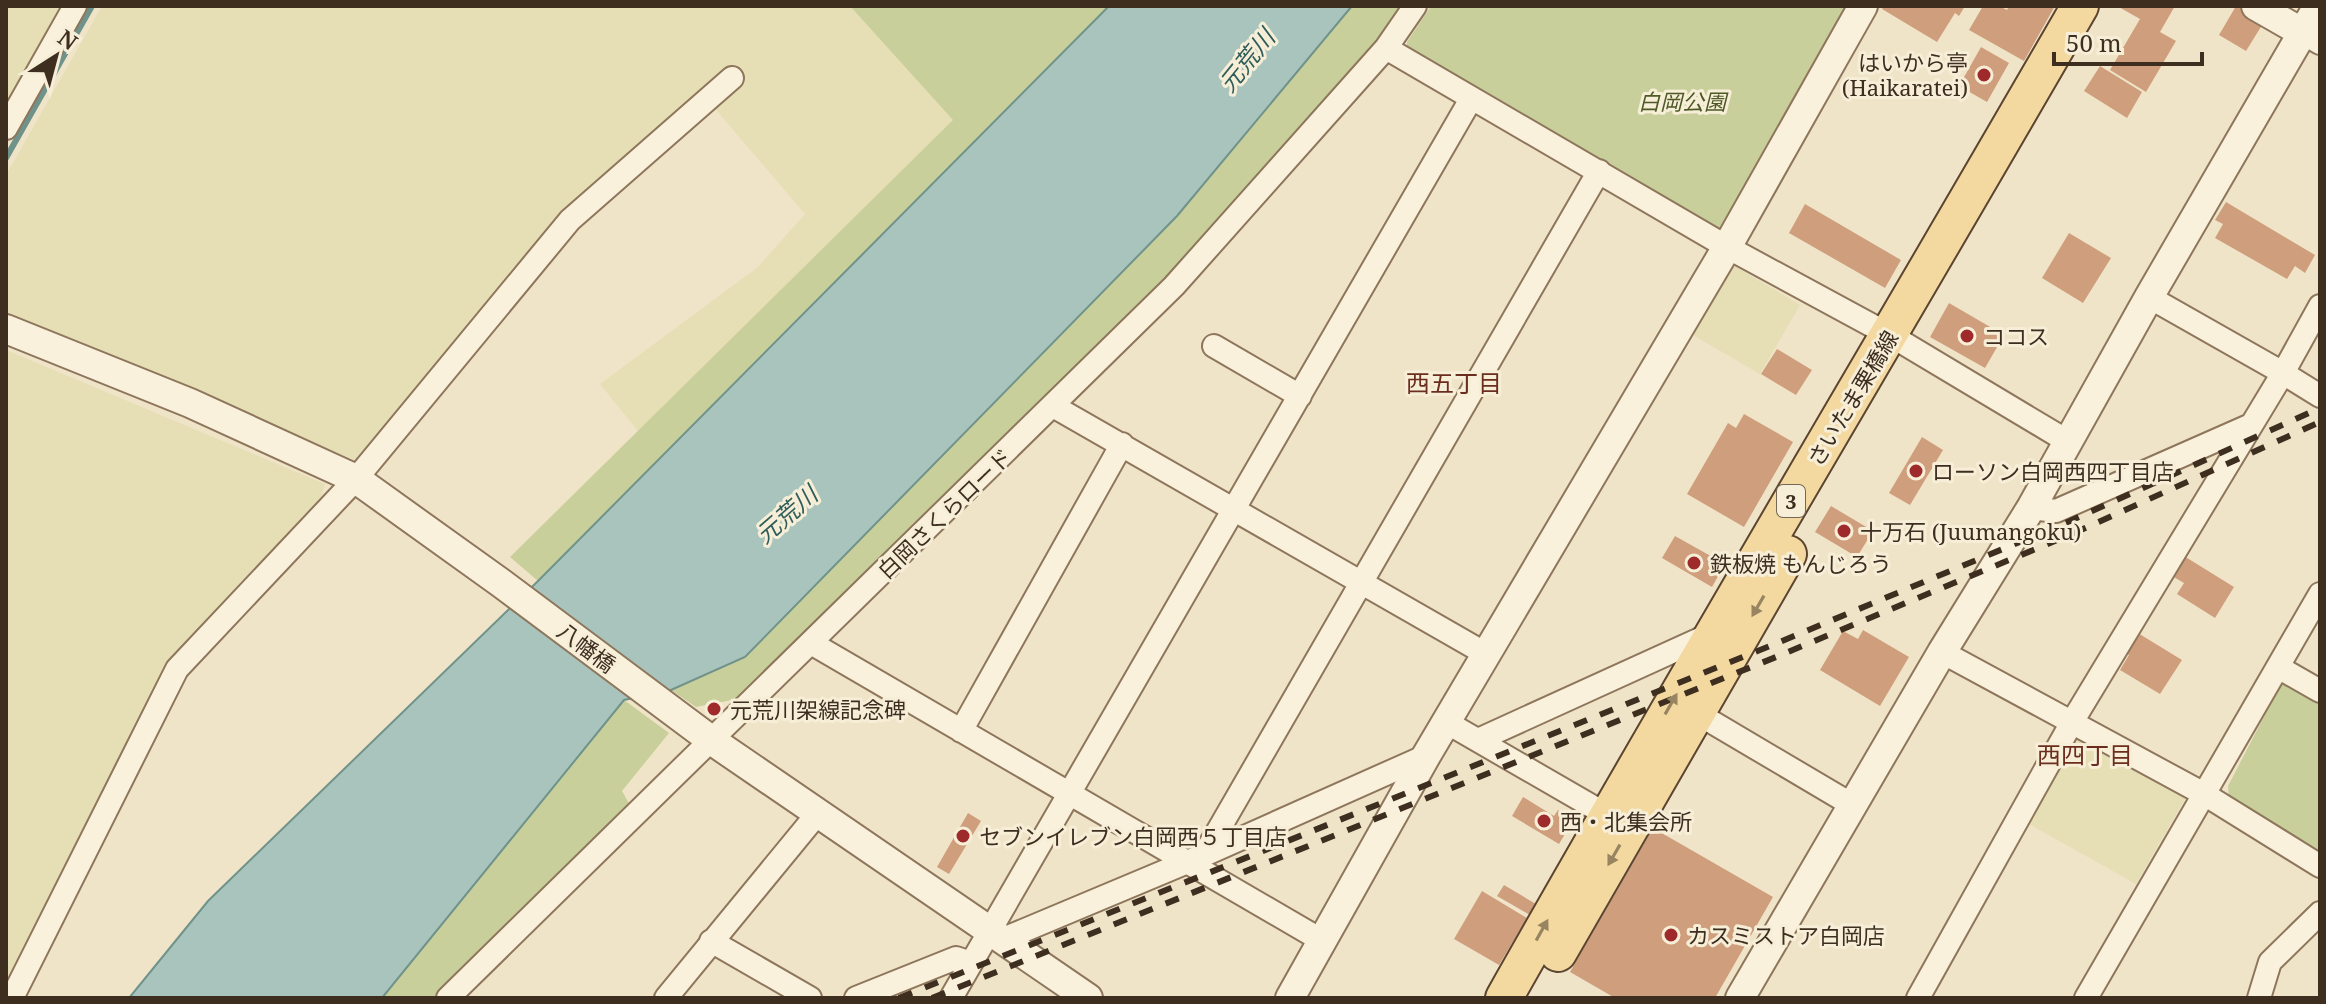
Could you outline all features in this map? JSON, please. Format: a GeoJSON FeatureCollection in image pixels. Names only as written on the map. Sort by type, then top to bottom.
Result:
{"type":"FeatureCollection","features":[{"type":"Feature","properties":{"kind":"main road","name":"さいたま栗橋線"},"geometry":{"type":"LineString","coordinates":[[1532,998],[1695,712],[1900,341],[2080,6]]}},
{"type":"Feature","properties":{"kind":"main road","name":"さいたま栗橋線"},"geometry":{"type":"LineString","coordinates":[[1504,998],[1711,634],[1900,341],[2107,6]]}},
{"type":"Feature","properties":{"kind":"street"},"geometry":{"type":"LineString","coordinates":[[6,128],[75,6]]}},
{"type":"Feature","properties":{"kind":"street","name":"白岡さくらロード"},"geometry":{"type":"LineString","coordinates":[[448,998],[1174,286],[1386,48],[1415,6]]}},
{"type":"Feature","properties":{"kind":"street"},"geometry":{"type":"LineString","coordinates":[[1290,998],[1426,756],[1727,247],[1863,6]]}},
{"type":"Feature","properties":{"kind":"street"},"geometry":{"type":"LineString","coordinates":[[2256,6],[2311,38]]}},
{"type":"Feature","properties":{"kind":"street"},"geometry":{"type":"LineString","coordinates":[[1745,996],[1942,652],[2031,508],[2149,297],[2311,38],[2318,6]]}},
{"type":"Feature","properties":{"kind":"street"},"geometry":{"type":"LineString","coordinates":[[1386,48],[1727,247],[1900,341],[2067,441]]}},
{"type":"Feature","properties":{"kind":"street"},"geometry":{"type":"LineString","coordinates":[[12,998],[177,669],[356,479],[570,220],[732,78]]}},
{"type":"Feature","properties":{"kind":"street"},"geometry":{"type":"LineString","coordinates":[[951,998],[971,963],[999,936],[1070,796],[1471,99]]}},
{"type":"Feature","properties":{"kind":"street"},"geometry":{"type":"LineString","coordinates":[[1194,859],[1363,584],[1599,171]]}},
{"type":"Feature","properties":{"kind":"street"},"geometry":{"type":"LineString","coordinates":[[2149,297],[2319,395]]}},
{"type":"Feature","properties":{"kind":"street"},"geometry":{"type":"LineString","coordinates":[[1918,998],[2072,722],[2283,373],[2320,306]]}},
{"type":"Feature","properties":{"kind":"street","name":"八幡橋"},"geometry":{"type":"LineString","coordinates":[[6,329],[190,403],[356,479],[711,740],[1088,998]]}},
{"type":"Feature","properties":{"kind":"street"},"geometry":{"type":"LineString","coordinates":[[1214,346],[1300,396]]}},
{"type":"Feature","properties":{"kind":"street"},"geometry":{"type":"LineString","coordinates":[[1053,406],[1486,654]]}},
{"type":"Feature","properties":{"kind":"street"},"geometry":{"type":"LineString","coordinates":[[2031,508],[2056,511],[2251,425]]}},
{"type":"Feature","properties":{"kind":"street"},"geometry":{"type":"LineString","coordinates":[[961,731],[1122,444]]}},
{"type":"Feature","properties":{"kind":"street"},"geometry":{"type":"LineString","coordinates":[[2086,998],[2320,594]]}},
{"type":"Feature","properties":{"kind":"street"},"geometry":{"type":"LineString","coordinates":[[1478,740],[1711,634]]}},
{"type":"Feature","properties":{"kind":"street"},"geometry":{"type":"LineString","coordinates":[[811,643],[1070,796],[1194,859],[1321,940]]}},
{"type":"Feature","properties":{"kind":"street"},"geometry":{"type":"LineString","coordinates":[[1942,652],[2204,794],[2320,866]]}},
{"type":"Feature","properties":{"kind":"street"},"geometry":{"type":"LineString","coordinates":[[2278,667],[2320,691]]}},
{"type":"Feature","properties":{"kind":"street"},"geometry":{"type":"LineString","coordinates":[[1695,712],[1854,806]]}},
{"type":"Feature","properties":{"kind":"street"},"geometry":{"type":"LineString","coordinates":[[1446,722],[1607,815]]}},
{"type":"Feature","properties":{"kind":"street"},"geometry":{"type":"LineString","coordinates":[[999,936],[1013,935],[1194,859],[1426,756]]}},
{"type":"Feature","properties":{"kind":"street"},"geometry":{"type":"LineString","coordinates":[[666,998],[818,813]]}},
{"type":"Feature","properties":{"kind":"street"},"geometry":{"type":"LineString","coordinates":[[2259,998],[2270,962],[2320,913]]}},
{"type":"Feature","properties":{"kind":"street"},"geometry":{"type":"LineString","coordinates":[[711,941],[785,992],[810,998]]}},
{"type":"Feature","properties":{"kind":"street"},"geometry":{"type":"LineString","coordinates":[[856,998],[956,958],[971,963]]}},
{"type":"Feature","properties":{"kind":"shaded area"},"geometry":{"type":"Polygon","coordinates":[[[6,6],[60,6],[6,104],[6,6]]]}},
{"type":"Feature","properties":{"kind":"shaded area"},"geometry":{"type":"Polygon","coordinates":[[[102,6],[850,6],[954,120],[638,431],[600,384],[758,267],[805,214],[712,105],[580,225],[376,469],[6,312],[6,175],[102,6]]]}},
{"type":"Feature","properties":{"kind":"shaded area"},"geometry":{"type":"Polygon","coordinates":[[[1731,264],[1800,305],[1760,374],[1691,334],[1731,264]]]}},
{"type":"Feature","properties":{"kind":"shaded area"},"geometry":{"type":"Polygon","coordinates":[[[6,350],[325,484],[321,497],[164,668],[136,733],[6,993],[6,350]]]}},
{"type":"Feature","properties":{"kind":"shaded area"},"geometry":{"type":"Polygon","coordinates":[[[2077,735],[2186,797],[2136,884],[2027,823],[2077,735]]]}},
{"type":"Feature","properties":{"kind":"green space"},"geometry":{"type":"Polygon","coordinates":[[[850,6],[1109,6],[538,581],[510,557],[953,120],[850,6]]]}},
{"type":"Feature","properties":{"kind":"green space"},"geometry":{"type":"Polygon","coordinates":[[[1352,6],[1402,6],[1369,53],[1196,247],[737,699],[696,707],[671,690],[745,657],[1177,216],[1352,6]]]}},
{"type":"Feature","properties":{"kind":"green space","name":"白岡公園"},"geometry":{"type":"Polygon","coordinates":[[[1431,6],[1849,6],[1717,232],[1407,51],[1407,42],[1431,6]]]}},
{"type":"Feature","properties":{"kind":"green space"},"geometry":{"type":"Polygon","coordinates":[[[2283,680],[2320,701],[2320,857],[2229,803],[2228,786],[2283,680]]]}},
{"type":"Feature","properties":{"kind":"green space"},"geometry":{"type":"Polygon","coordinates":[[[624,700],[669,733],[622,791],[631,807],[438,998],[382,998],[624,700]]]}},
{"type":"Feature","properties":{"kind":"water","name":"元荒川"},"geometry":{"type":"Polygon","coordinates":[[[1109,6],[1352,6],[1177,216],[745,657],[671,690],[624,700],[382,998],[129,998],[208,901],[538,581],[1109,6]]]}},
{"type":"Feature","properties":{"kind":"building"},"geometry":{"type":"Polygon","coordinates":[[[1884,6],[1965,6],[1959,16],[1955,13],[1937,42],[1882,9],[1884,6]]]}},
{"type":"Feature","properties":{"kind":"building"},"geometry":{"type":"Polygon","coordinates":[[[1983,6],[1999,6],[2007,10],[2009,6],[2055,6],[2024,61],[1969,30],[1983,6]]]}},
{"type":"Feature","properties":{"kind":"building"},"geometry":{"type":"Polygon","coordinates":[[[2117,6],[2175,6],[2160,32],[2176,41],[2146,92],[2110,70],[2140,19],[2117,6]]]}},
{"type":"Feature","properties":{"kind":"building"},"geometry":{"type":"Polygon","coordinates":[[[2236,6],[2264,22],[2246,51],[2219,35],[2236,6]]]}},
{"type":"Feature","properties":{"kind":"building","name":"はいから亭 (Haikaratei)"},"geometry":{"type":"Polygon","coordinates":[[[1981,47],[2009,63],[1987,102],[1959,86],[1981,47]]]}},
{"type":"Feature","properties":{"kind":"building"},"geometry":{"type":"Polygon","coordinates":[[[2100,66],[2142,92],[2127,118],[2084,91],[2100,66]]]}},
{"type":"Feature","properties":{"kind":"building"},"geometry":{"type":"Polygon","coordinates":[[[2226,202],[2315,255],[2305,273],[2295,266],[2287,279],[2215,238],[2223,224],[2215,220],[2226,202]]]}},
{"type":"Feature","properties":{"kind":"building"},"geometry":{"type":"Polygon","coordinates":[[[1805,204],[1901,260],[1885,288],[1789,233],[1805,204]]]}},
{"type":"Feature","properties":{"kind":"building"},"geometry":{"type":"Polygon","coordinates":[[[2069,233],[2111,258],[2083,303],[2042,278],[2069,233]]]}},
{"type":"Feature","properties":{"kind":"building","name":"ココス"},"geometry":{"type":"Polygon","coordinates":[[[1949,303],[2004,335],[1985,368],[1930,337],[1949,303]]]}},
{"type":"Feature","properties":{"kind":"building"},"geometry":{"type":"Polygon","coordinates":[[[1777,349],[1812,370],[1796,395],[1761,374],[1777,349]]]}},
{"type":"Feature","properties":{"kind":"building"},"geometry":{"type":"Polygon","coordinates":[[[1744,414],[1793,442],[1744,527],[1687,494],[1728,423],[1736,428],[1744,414]]]}},
{"type":"Feature","properties":{"kind":"building","name":"ローソン白岡西四丁目店"},"geometry":{"type":"Polygon","coordinates":[[[1922,437],[1943,450],[1910,505],[1889,493],[1922,437]]]}},
{"type":"Feature","properties":{"kind":"building","name":"十万石 (Juumangoku)"},"geometry":{"type":"Polygon","coordinates":[[[1831,506],[1873,531],[1857,557],[1815,532],[1831,506]]]}},
{"type":"Feature","properties":{"kind":"building"},"geometry":{"type":"Polygon","coordinates":[[[1675,536],[1725,564],[1712,587],[1662,558],[1675,536]]]}},
{"type":"Feature","properties":{"kind":"building"},"geometry":{"type":"Polygon","coordinates":[[[2184,556],[2234,587],[2215,618],[2177,594],[2184,583],[2172,576],[2184,556]]]}},
{"type":"Feature","properties":{"kind":"building"},"geometry":{"type":"Polygon","coordinates":[[[1863,630],[1909,657],[1880,706],[1820,670],[1843,631],[1858,639],[1863,630]]]}},
{"type":"Feature","properties":{"kind":"building"},"geometry":{"type":"Polygon","coordinates":[[[2133,630],[2182,660],[2160,694],[2120,670],[2129,655],[2120,650],[2133,630]]]}},
{"type":"Feature","properties":{"kind":"building"},"geometry":{"type":"Polygon","coordinates":[[[1523,797],[1554,816],[1558,810],[1574,819],[1559,844],[1512,816],[1523,797]]]}},
{"type":"Feature","properties":{"kind":"building"},"geometry":{"type":"Polygon","coordinates":[[[968,813],[981,821],[949,874],[937,867],[968,813]]]}},
{"type":"Feature","properties":{"kind":"building","name":"カスミストア白岡店"},"geometry":{"type":"Polygon","coordinates":[[[1653,828],[1773,897],[1715,998],[1615,998],[1570,972],[1653,828]]]}},
{"type":"Feature","properties":{"kind":"building"},"geometry":{"type":"Polygon","coordinates":[[[1504,885],[1536,904],[1530,915],[1497,896],[1504,885]]]}},
{"type":"Feature","properties":{"kind":"building"},"geometry":{"type":"Polygon","coordinates":[[[1482,891],[1527,918],[1499,965],[1454,939],[1482,891]]]}},
{"type":"Feature","properties":{"kind":"waterway"},"geometry":{"type":"LineString","coordinates":[[6,158],[92,6]]}},
{"type":"Feature","properties":{"kind":"railway"},"geometry":{"type":"LineString","coordinates":[[899,998],[1770,646],[2070,521],[2320,408]]}},
{"type":"Feature","properties":{"kind":"railway"},"geometry":{"type":"LineString","coordinates":[[932,998],[1776,657],[2074,533],[2320,422]]}},
{"type":"Feature","properties":{"kind":"place","name":"はいから亭 (Haikaratei)"},"geometry":{"type":"Point","coordinates":[1984,75]}},
{"type":"Feature","properties":{"kind":"place","name":"ココス"},"geometry":{"type":"Point","coordinates":[1967,336]}},
{"type":"Feature","properties":{"kind":"place","name":"ローソン白岡西四丁目店"},"geometry":{"type":"Point","coordinates":[1916,471]}},
{"type":"Feature","properties":{"kind":"place","name":"十万石 (Juumangoku)"},"geometry":{"type":"Point","coordinates":[1844,531]}},
{"type":"Feature","properties":{"kind":"place","name":"鉄板焼 もんじろう"},"geometry":{"type":"Point","coordinates":[1694,563]}},
{"type":"Feature","properties":{"kind":"place","name":"元荒川架線記念碑"},"geometry":{"type":"Point","coordinates":[714,709]}},
{"type":"Feature","properties":{"kind":"place","name":"西・北集会所"},"geometry":{"type":"Point","coordinates":[1544,821]}},
{"type":"Feature","properties":{"kind":"place","name":"セブンイレブン白岡西５丁目店"},"geometry":{"type":"Point","coordinates":[963,836]}},
{"type":"Feature","properties":{"kind":"place","name":"カスミストア白岡店"},"geometry":{"type":"Point","coordinates":[1671,935]}},
{"type":"Feature","properties":{"kind":"district","name":"西五丁目"},"geometry":{"type":"Point","coordinates":[1454,382]}},
{"type":"Feature","properties":{"kind":"district","name":"西四丁目"},"geometry":{"type":"Point","coordinates":[2085,754]}}]}
